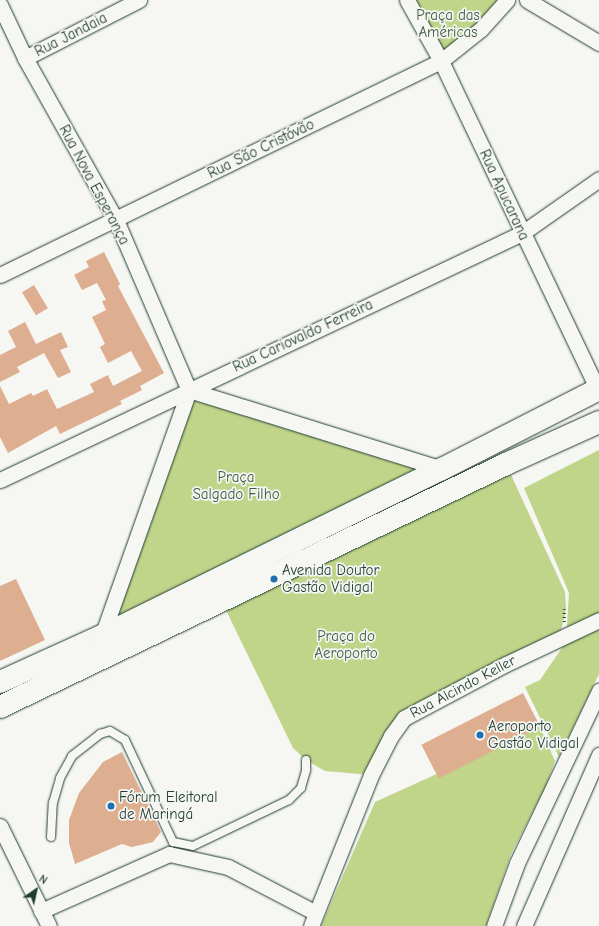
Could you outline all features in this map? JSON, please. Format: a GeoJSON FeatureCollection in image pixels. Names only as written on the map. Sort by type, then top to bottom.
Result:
{"type":"FeatureCollection","features":[{"type":"Feature","properties":{"kind":"main road"},"geometry":{"type":"LineString","coordinates":[[0,707],[442,469],[599,390]]}},
{"type":"Feature","properties":{"kind":"main road"},"geometry":{"type":"LineString","coordinates":[[0,682],[102,636],[217,591],[599,422]]}},
{"type":"Feature","properties":{"kind":"street","name":"Rua Jandaia"},"geometry":{"type":"LineString","coordinates":[[25,58],[139,0]]}},
{"type":"Feature","properties":{"kind":"street","name":"Rua Apucarana"},"geometry":{"type":"LineString","coordinates":[[407,0],[441,61],[522,233],[599,390]]}},
{"type":"Feature","properties":{"kind":"street","name":"Rua São Cristóvão"},"geometry":{"type":"LineString","coordinates":[[0,275],[441,61],[481,29],[507,0]]}},
{"type":"Feature","properties":{"kind":"street"},"geometry":{"type":"LineString","coordinates":[[527,0],[599,43]]}},
{"type":"Feature","properties":{"kind":"street","name":"Rua Nova Esperança"},"geometry":{"type":"LineString","coordinates":[[0,5],[25,58],[116,220],[189,390]]}},
{"type":"Feature","properties":{"kind":"street","name":"Rua Cariovaldo Ferreira"},"geometry":{"type":"LineString","coordinates":[[0,480],[522,233],[599,179]]}},
{"type":"Feature","properties":{"kind":"street"},"geometry":{"type":"LineString","coordinates":[[102,636],[189,390],[442,469]]}},
{"type":"Feature","properties":{"kind":"street","name":"Rua Alcindo Keller"},"geometry":{"type":"LineString","coordinates":[[313,919],[371,775],[391,736],[404,718],[500,667],[599,620]]}},
{"type":"Feature","properties":{"kind":"street"},"geometry":{"type":"LineString","coordinates":[[494,926],[516,863],[599,691]]}},
{"type":"Feature","properties":{"kind":"street"},"geometry":{"type":"LineString","coordinates":[[524,926],[599,755]]}},
{"type":"Feature","properties":{"kind":"street"},"geometry":{"type":"LineString","coordinates":[[0,826],[49,926]]}},
{"type":"Feature","properties":{"kind":"street"},"geometry":{"type":"LineString","coordinates":[[41,911],[169,854],[228,867],[313,919]]}},
{"type":"Feature","properties":{"kind":"lane"},"geometry":{"type":"LineString","coordinates":[[51,837],[53,803],[60,778],[72,756],[100,734],[110,731],[125,740],[173,842],[193,846],[289,800],[301,788],[306,770],[306,760]]}},
{"type":"Feature","properties":{"kind":"green space","name":"Praça das Américas"},"geometry":{"type":"Polygon","coordinates":[[[408,0],[507,0],[442,60],[408,0]]]}},
{"type":"Feature","properties":{"kind":"green space","name":"Praça Salgado Filho"},"geometry":{"type":"Polygon","coordinates":[[[189,390],[442,469],[102,636],[189,390]]]}},
{"type":"Feature","properties":{"kind":"green space"},"geometry":{"type":"Polygon","coordinates":[[[599,450],[599,674],[559,757],[525,687],[540,680],[566,642],[569,593],[524,488],[599,450]]]}},
{"type":"Feature","properties":{"kind":"green space","name":"Praça do Aeroporto"},"geometry":{"type":"Polygon","coordinates":[[[506,464],[565,592],[566,609],[559,639],[404,718],[371,775],[325,771],[306,760],[293,748],[222,602],[506,464]]]}},
{"type":"Feature","properties":{"kind":"green space"},"geometry":{"type":"Polygon","coordinates":[[[540,727],[555,761],[546,786],[511,854],[486,926],[321,926],[375,802],[540,727]]]}},
{"type":"Feature","properties":{"kind":"building"},"geometry":{"type":"Polygon","coordinates":[[[104,252],[120,284],[118,286],[164,373],[140,386],[142,390],[120,401],[122,404],[60,434],[56,426],[8,453],[0,437],[0,386],[9,404],[31,393],[33,396],[47,389],[57,409],[94,392],[90,384],[108,375],[113,386],[142,371],[131,351],[108,363],[100,347],[105,344],[92,317],[106,310],[102,301],[106,300],[97,283],[82,290],[74,275],[89,267],[86,261],[104,252]]]}},
{"type":"Feature","properties":{"kind":"building"},"geometry":{"type":"Polygon","coordinates":[[[34,285],[48,308],[36,315],[22,292],[34,285]]]}},
{"type":"Feature","properties":{"kind":"building"},"geometry":{"type":"Polygon","coordinates":[[[25,322],[36,344],[61,332],[68,347],[60,350],[71,372],[58,378],[44,353],[17,367],[20,372],[0,382],[0,355],[16,347],[8,331],[25,322]]]}},
{"type":"Feature","properties":{"kind":"building"},"geometry":{"type":"Polygon","coordinates":[[[16,579],[45,640],[0,661],[0,586],[16,579]]]}},
{"type":"Feature","properties":{"kind":"building","name":"Aeroporto Gastão Vidigal"},"geometry":{"type":"Polygon","coordinates":[[[523,693],[540,727],[439,779],[421,745],[523,693]]]}},
{"type":"Feature","properties":{"kind":"building","name":"Fórum Eleitoral de Maringá"},"geometry":{"type":"Polygon","coordinates":[[[122,752],[161,832],[153,842],[132,847],[122,844],[75,864],[69,843],[69,820],[79,793],[103,762],[122,752]]]}},
{"type":"Feature","properties":{"kind":"place","name":"Avenida Doutor Gastão Vidigal"},"geometry":{"type":"Point","coordinates":[274,579]}},
{"type":"Feature","properties":{"kind":"place","name":"Aeroporto Gastão Vidigal"},"geometry":{"type":"Point","coordinates":[480,735]}},
{"type":"Feature","properties":{"kind":"place","name":"Fórum Eleitoral de Maringá"},"geometry":{"type":"Point","coordinates":[111,806]}}]}
